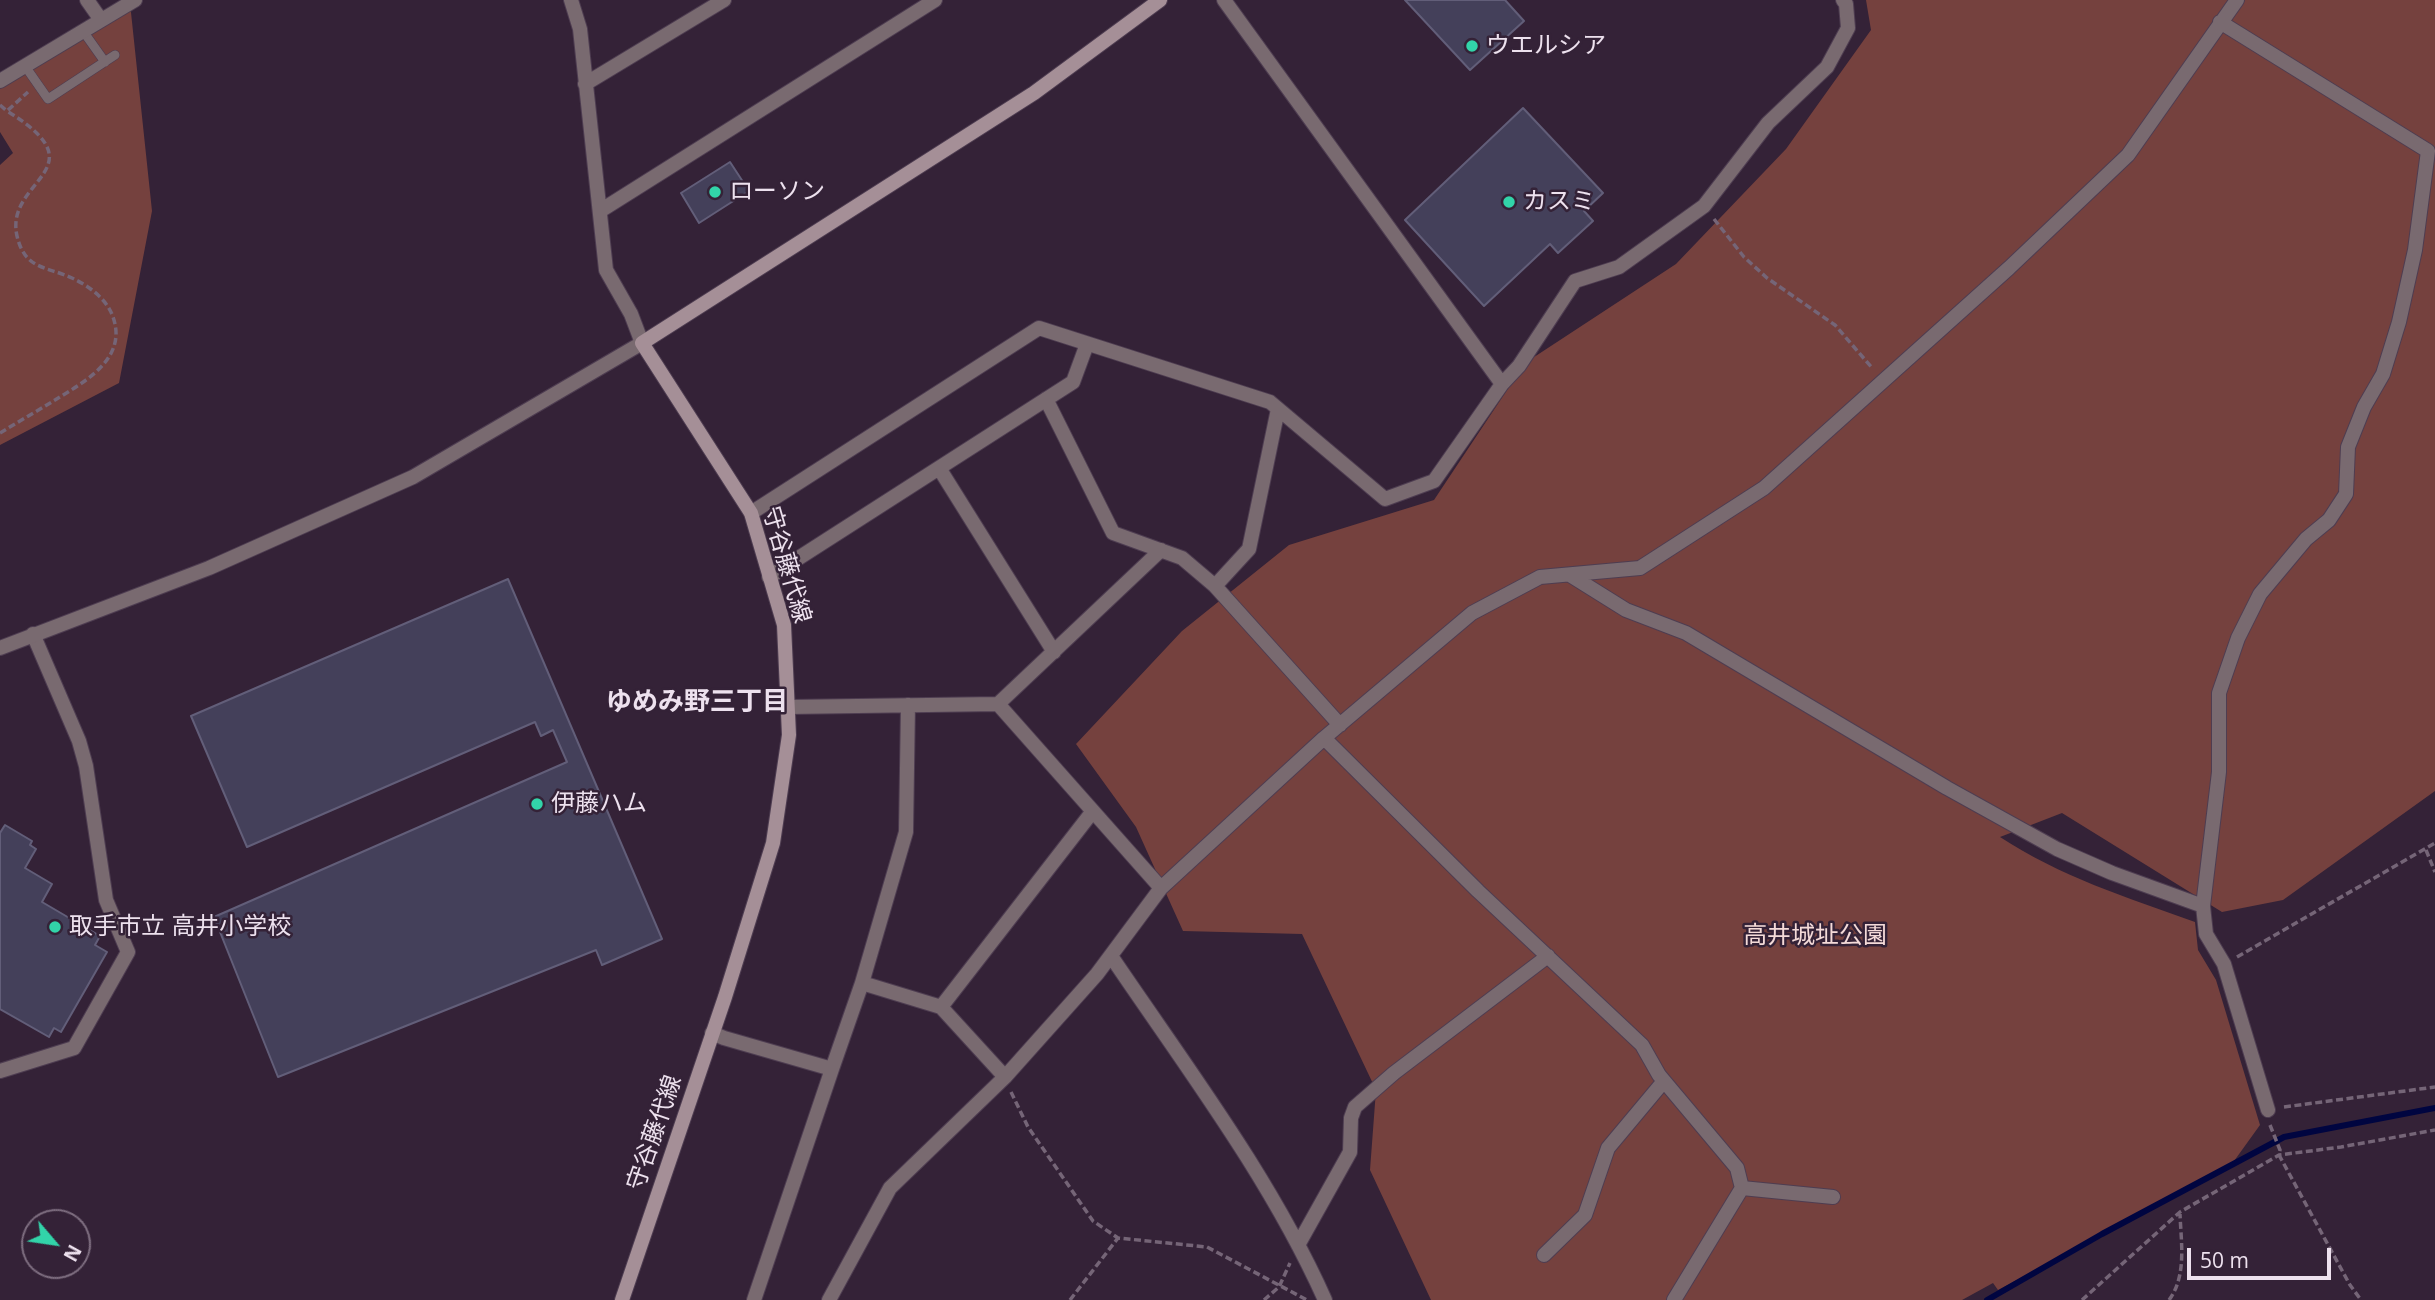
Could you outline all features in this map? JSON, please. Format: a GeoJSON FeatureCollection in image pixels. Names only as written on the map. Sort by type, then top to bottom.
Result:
{"type":"FeatureCollection","features":[{"type":"Feature","properties":{"kind":"main road"},"geometry":{"type":"LineString","coordinates":[[642,343],[1034,93],[1160,0]]}},
{"type":"Feature","properties":{"kind":"main road","name":"守谷藤代線"},"geometry":{"type":"LineString","coordinates":[[622,1300],[773,843],[789,735],[784,625],[751,513],[642,343]]}},
{"type":"Feature","properties":{"kind":"street"},"geometry":{"type":"LineString","coordinates":[[87,0],[101,20]]}},
{"type":"Feature","properties":{"kind":"street"},"geometry":{"type":"LineString","coordinates":[[0,81],[135,0]]}},
{"type":"Feature","properties":{"kind":"street"},"geometry":{"type":"LineString","coordinates":[[0,648],[209,568],[412,477],[642,343],[631,314],[606,270],[580,29],[572,0]]}},
{"type":"Feature","properties":{"kind":"street"},"geometry":{"type":"LineString","coordinates":[[585,84],[724,0]]}},
{"type":"Feature","properties":{"kind":"street"},"geometry":{"type":"LineString","coordinates":[[600,211],[935,0]]}},
{"type":"Feature","properties":{"kind":"street"},"geometry":{"type":"LineString","coordinates":[[1223,0],[1502,384]]}},
{"type":"Feature","properties":{"kind":"street"},"geometry":{"type":"LineString","coordinates":[[751,513],[1039,328],[1270,402],[1385,499],[1434,481],[1502,384],[1519,366],[1575,281],[1619,267],[1704,206],[1768,123],[1827,67],[1848,28],[1846,4],[1843,0]]}},
{"type":"Feature","properties":{"kind":"street"},"geometry":{"type":"LineString","coordinates":[[829,1300],[890,1188],[1005,1077],[1097,974],[1161,888],[1324,738],[1472,613],[1540,577],[1640,568],[1764,488],[2009,268],[2128,155],[2237,0]]}},
{"type":"Feature","properties":{"kind":"street"},"geometry":{"type":"LineString","coordinates":[[2220,22],[2432,148],[2415,250],[2399,322],[2383,374],[2364,407],[2348,447],[2346,494],[2329,520],[2306,539],[2260,594],[2238,638],[2219,693],[2218,772],[2203,906],[2206,934],[2224,964],[2268,1110]]}},
{"type":"Feature","properties":{"kind":"street"},"geometry":{"type":"LineString","coordinates":[[769,577],[1073,383],[1087,344]]}},
{"type":"Feature","properties":{"kind":"street"},"geometry":{"type":"LineString","coordinates":[[1046,399],[1113,533],[1182,558],[1216,586],[1340,725]]}},
{"type":"Feature","properties":{"kind":"street"},"geometry":{"type":"LineString","coordinates":[[1216,586],[1248,549],[1278,409]]}},
{"type":"Feature","properties":{"kind":"street"},"geometry":{"type":"LineString","coordinates":[[939,468],[1054,652]]}},
{"type":"Feature","properties":{"kind":"street"},"geometry":{"type":"LineString","coordinates":[[788,707],[998,704],[1161,550]]}},
{"type":"Feature","properties":{"kind":"street"},"geometry":{"type":"LineString","coordinates":[[1570,575],[1626,610],[1686,634],[1947,788],[2057,849],[2112,873],[2203,906]]}},
{"type":"Feature","properties":{"kind":"street"},"geometry":{"type":"LineString","coordinates":[[0,1071],[74,1048],[128,953],[106,901],[86,766],[79,741],[33,634]]}},
{"type":"Feature","properties":{"kind":"street"},"geometry":{"type":"LineString","coordinates":[[998,704],[1161,888]]}},
{"type":"Feature","properties":{"kind":"street"},"geometry":{"type":"LineString","coordinates":[[754,1300],[862,983],[906,832],[908,705]]}},
{"type":"Feature","properties":{"kind":"street"},"geometry":{"type":"LineString","coordinates":[[1324,738],[1478,891],[1642,1045],[1664,1081],[1737,1168],[1742,1188],[1674,1300]]}},
{"type":"Feature","properties":{"kind":"street"},"geometry":{"type":"LineString","coordinates":[[941,1007],[1093,811]]}},
{"type":"Feature","properties":{"kind":"street"},"geometry":{"type":"LineString","coordinates":[[1111,956],[1248,1159],[1298,1245],[1325,1300]]}},
{"type":"Feature","properties":{"kind":"street"},"geometry":{"type":"LineString","coordinates":[[1298,1245],[1350,1152],[1351,1118],[1355,1107],[1394,1073],[1548,956]]}},
{"type":"Feature","properties":{"kind":"street"},"geometry":{"type":"LineString","coordinates":[[862,983],[941,1007],[1005,1077]]}},
{"type":"Feature","properties":{"kind":"street"},"geometry":{"type":"LineString","coordinates":[[712,1033],[832,1069]]}},
{"type":"Feature","properties":{"kind":"street"},"geometry":{"type":"LineString","coordinates":[[1544,1255],[1585,1214],[1608,1148],[1664,1081]]}},
{"type":"Feature","properties":{"kind":"street"},"geometry":{"type":"LineString","coordinates":[[1742,1188],[1833,1197]]}},
{"type":"Feature","properties":{"kind":"lane"},"geometry":{"type":"LineString","coordinates":[[83,31],[105,62]]}},
{"type":"Feature","properties":{"kind":"lane"},"geometry":{"type":"LineString","coordinates":[[25,66],[48,99],[115,55]]}},
{"type":"Feature","properties":{"kind":"path"},"geometry":{"type":"LineString","coordinates":[[7,111],[26,93],[39,86]]}},
{"type":"Feature","properties":{"kind":"path"},"geometry":{"type":"LineString","coordinates":[[0,105],[32,127],[47,144],[48,157],[44,175],[24,199],[16,217],[17,236],[25,256],[36,267],[71,278],[85,286],[110,307],[116,326],[116,344],[97,373],[0,433]]}},
{"type":"Feature","properties":{"kind":"path"},"geometry":{"type":"LineString","coordinates":[[1704,206],[1744,257],[1767,278],[1835,325],[1883,381]]}},
{"type":"Feature","properties":{"kind":"path"},"geometry":{"type":"LineString","coordinates":[[2224,964],[2435,843]]}},
{"type":"Feature","properties":{"kind":"path"},"geometry":{"type":"LineString","coordinates":[[2426,849],[2435,872]]}},
{"type":"Feature","properties":{"kind":"path"},"geometry":{"type":"LineString","coordinates":[[1005,1077],[1028,1128],[1093,1221],[1118,1238],[1207,1247],[1307,1300]]}},
{"type":"Feature","properties":{"kind":"path"},"geometry":{"type":"LineString","coordinates":[[2268,1110],[2435,1087]]}},
{"type":"Feature","properties":{"kind":"path"},"geometry":{"type":"LineString","coordinates":[[2270,1126],[2279,1152],[2345,1276],[2361,1300]]}},
{"type":"Feature","properties":{"kind":"path"},"geometry":{"type":"LineString","coordinates":[[2082,1300],[2180,1212],[2279,1152],[2341,1147],[2435,1130]]}},
{"type":"Feature","properties":{"kind":"path"},"geometry":{"type":"LineString","coordinates":[[2169,1300],[2178,1283],[2182,1266],[2180,1212]]}},
{"type":"Feature","properties":{"kind":"path"},"geometry":{"type":"LineString","coordinates":[[1070,1300],[1118,1238]]}},
{"type":"Feature","properties":{"kind":"path"},"geometry":{"type":"LineString","coordinates":[[1264,1300],[1279,1287],[1298,1245]]}},
{"type":"Feature","properties":{"kind":"green space","name":"高井城址公園"},"geometry":{"type":"Polygon","coordinates":[[[1866,0],[2435,0],[2435,791],[2283,900],[2222,912],[2062,813],[2000,837],[2070,875],[2195,922],[2198,950],[2216,980],[2260,1125],[2229,1168],[1998,1290],[1993,1283],[1962,1300],[1431,1300],[1370,1170],[1376,1090],[1302,934],[1183,931],[1136,827],[1076,744],[1182,631],[1289,545],[1434,500],[1525,363],[1676,264],[1786,149],[1871,30],[1866,0]]]}},
{"type":"Feature","properties":{"kind":"green space"},"geometry":{"type":"Polygon","coordinates":[[[130,3],[152,211],[119,383],[0,445],[0,165],[13,153],[0,132],[0,81],[130,3]]]}},
{"type":"Feature","properties":{"kind":"building","name":"ウエルシア"},"geometry":{"type":"Polygon","coordinates":[[[1405,0],[1505,0],[1524,21],[1470,70],[1405,0]]]}},
{"type":"Feature","properties":{"kind":"building","name":"カスミ"},"geometry":{"type":"Polygon","coordinates":[[[1523,108],[1603,193],[1584,211],[1593,221],[1558,253],[1550,244],[1484,306],[1405,220],[1523,108]]]}},
{"type":"Feature","properties":{"kind":"building","name":"ローソン"},"geometry":{"type":"Polygon","coordinates":[[[730,162],[749,191],[699,223],[681,193],[730,162]]]}},
{"type":"Feature","properties":{"kind":"building","name":"伊藤ハム"},"geometry":{"type":"Polygon","coordinates":[[[508,579],[662,939],[602,965],[596,950],[278,1077],[214,917],[567,762],[553,730],[541,736],[535,722],[247,847],[191,716],[508,579]]]}},
{"type":"Feature","properties":{"kind":"building"},"geometry":{"type":"Polygon","coordinates":[[[5,825],[32,841],[30,845],[36,849],[25,868],[52,884],[42,902],[100,936],[95,945],[107,952],[61,1032],[54,1028],[49,1037],[0,1009],[0,833],[5,825]]]}},
{"type":"Feature","properties":{"kind":"waterway"},"geometry":{"type":"LineString","coordinates":[[1987,1300],[2102,1234],[2284,1137],[2435,1108]]}},
{"type":"Feature","properties":{"kind":"place","name":"ウエルシア"},"geometry":{"type":"Point","coordinates":[1472,46]}},
{"type":"Feature","properties":{"kind":"place","name":"ローソン"},"geometry":{"type":"Point","coordinates":[715,192]}},
{"type":"Feature","properties":{"kind":"place","name":"カスミ"},"geometry":{"type":"Point","coordinates":[1509,202]}},
{"type":"Feature","properties":{"kind":"place","name":"伊藤ハム"},"geometry":{"type":"Point","coordinates":[537,804]}},
{"type":"Feature","properties":{"kind":"place","name":"取手市立 高井小学校"},"geometry":{"type":"Point","coordinates":[55,927]}},
{"type":"Feature","properties":{"kind":"district","name":"ゆめみ野三丁目"},"geometry":{"type":"Point","coordinates":[697,703]}}]}
